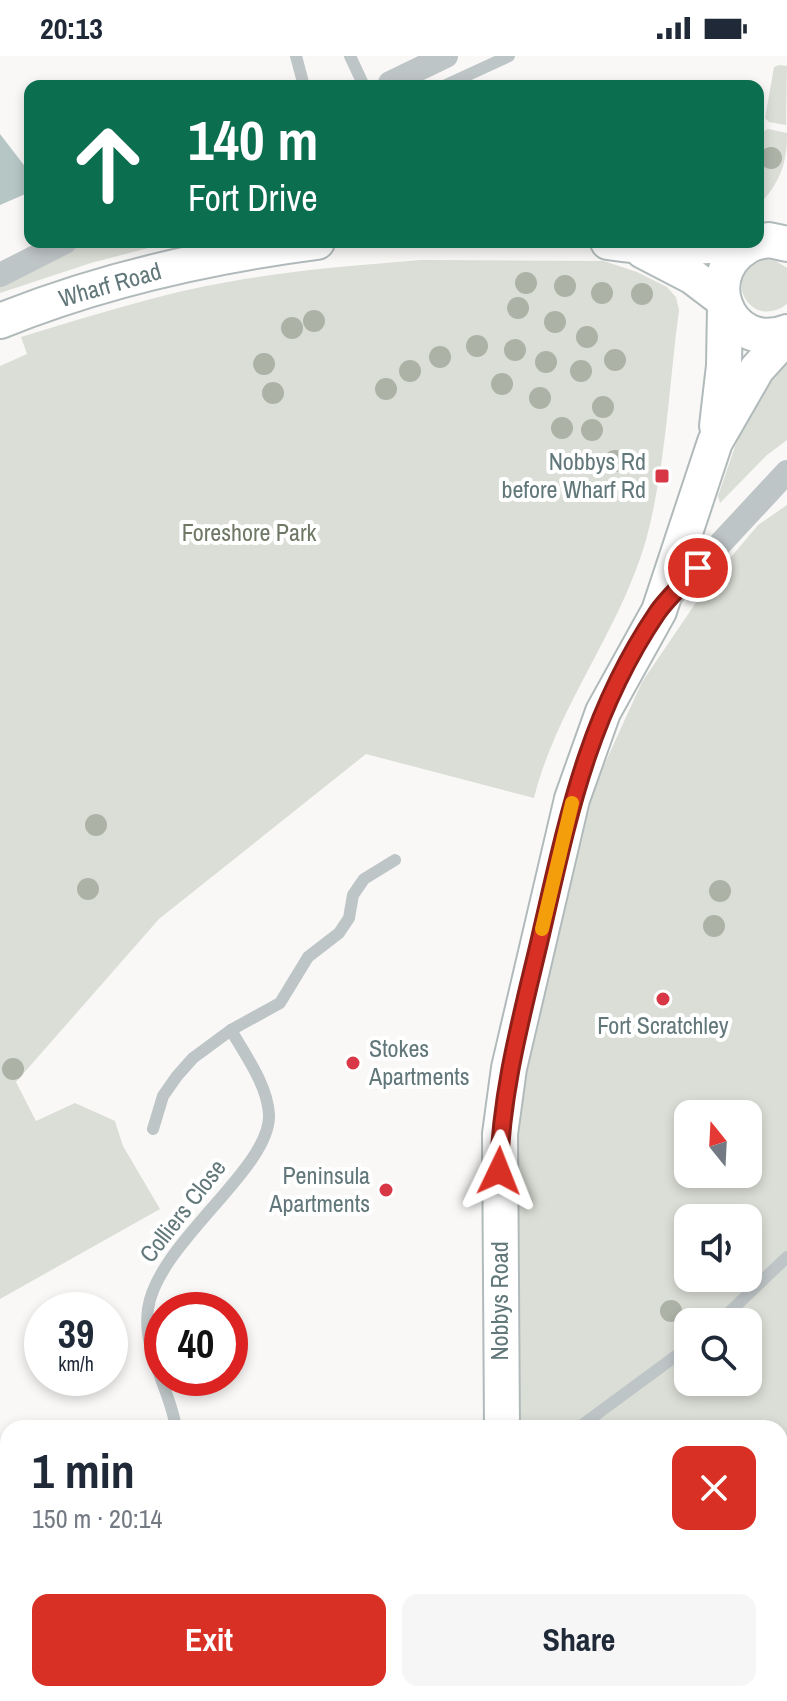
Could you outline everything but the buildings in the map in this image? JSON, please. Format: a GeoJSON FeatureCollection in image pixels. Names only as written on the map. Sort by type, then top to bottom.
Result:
{"type":"FeatureCollection","features":[{"type":"Feature","properties":{"kind":"street"},"geometry":{"type":"LineString","coordinates":[[396,80],[446,56]]}},
{"type":"Feature","properties":{"kind":"street"},"geometry":{"type":"LineString","coordinates":[[0,275],[53,248]]}},
{"type":"Feature","properties":{"kind":"street","name":"Wharf Road"},"geometry":{"type":"LineString","coordinates":[[0,321],[121,279],[229,254],[273,248]]}},
{"type":"Feature","properties":{"kind":"street"},"geometry":{"type":"LineString","coordinates":[[631,248],[693,277],[724,303],[739,326],[768,336],[787,334]]}},
{"type":"Feature","properties":{"kind":"street","name":"Nobbys Road"},"geometry":{"type":"LineString","coordinates":[[502,1420],[500,1157],[509,1068],[572,799],[586,755],[615,687],[659,611],[715,442],[723,377],[724,303],[721,283],[728,264],[746,248]]}},
{"type":"Feature","properties":{"kind":"street","name":"Nobbys Road"},"geometry":{"type":"LineString","coordinates":[[715,442],[757,369],[787,334]]}},
{"type":"Feature","properties":{"kind":"street"},"geometry":{"type":"LineString","coordinates":[[659,611],[787,472]]}},
{"type":"Feature","properties":{"kind":"lane"},"geometry":{"type":"LineString","coordinates":[[296,56],[302,80]]}},
{"type":"Feature","properties":{"kind":"lane"},"geometry":{"type":"LineString","coordinates":[[350,56],[361,80]]}},
{"type":"Feature","properties":{"kind":"lane"},"geometry":{"type":"LineString","coordinates":[[457,80],[509,56]]}},
{"type":"Feature","properties":{"kind":"lane"},"geometry":{"type":"LineString","coordinates":[[153,1129],[163,1096],[193,1058],[231,1030],[280,1003],[308,957],[339,933],[349,918],[353,895],[364,879],[395,860]]}},
{"type":"Feature","properties":{"kind":"lane","name":"Colliers Close"},"geometry":{"type":"LineString","coordinates":[[173,1420],[149,1335],[147,1310],[154,1285],[168,1261],[255,1154],[268,1125],[269,1113],[258,1079],[231,1030]]}},
{"type":"Feature","properties":{"kind":"lane"},"geometry":{"type":"LineString","coordinates":[[734,1308],[787,1257]]}},
{"type":"Feature","properties":{"kind":"lane"},"geometry":{"type":"LineString","coordinates":[[589,1420],[674,1357]]}},
{"type":"Feature","properties":{"kind":"green space"},"geometry":{"type":"Polygon","coordinates":[[[787,66],[786,125],[769,122],[765,118],[774,67],[787,66]]]}},
{"type":"Feature","properties":{"kind":"green space"},"geometry":{"type":"Polygon","coordinates":[[[764,131],[787,133],[781,172],[764,199],[764,131]]]}},
{"type":"Feature","properties":{"kind":"green space"},"geometry":{"type":"Polygon","coordinates":[[[60,248],[148,248],[0,293],[0,281],[60,248]]]}},
{"type":"Feature","properties":{"kind":"green space"},"geometry":{"type":"Polygon","coordinates":[[[767,259],[787,268],[787,304],[773,311],[761,311],[744,296],[742,285],[744,274],[752,265],[767,259]]]}},
{"type":"Feature","properties":{"kind":"green space","name":"Foreshore Park"},"geometry":{"type":"Polygon","coordinates":[[[421,260],[604,261],[637,272],[667,287],[676,297],[679,310],[663,454],[653,512],[635,573],[558,732],[534,798],[366,754],[159,919],[16,1082],[36,1121],[75,1103],[115,1121],[123,1146],[160,1209],[0,1299],[0,366],[27,354],[21,337],[153,298],[280,274],[421,260]]]}},
{"type":"Feature","properties":{"kind":"green space"},"geometry":{"type":"Polygon","coordinates":[[[787,355],[787,440],[767,455],[720,503],[718,496],[742,426],[787,355]]]}},
{"type":"Feature","properties":{"kind":"green space","name":"Fort Scratchley"},"geometry":{"type":"Polygon","coordinates":[[[787,505],[787,1420],[516,1420],[511,1173],[532,1024],[595,785],[642,682],[710,582],[758,525],[787,505]]]}},
{"type":"Feature","properties":{"kind":"shaded area"},"geometry":{"type":"Polygon","coordinates":[[[0,134],[24,165],[24,195],[0,205],[0,134]]]}},
{"type":"Feature","properties":{"kind":"slow traffic"},"geometry":{"type":"LineString","coordinates":[[542,929],[572,803]]}},
{"type":"Feature","properties":{"kind":"place","name":"Nobbys Rd before Wharf Rd"},"geometry":{"type":"Point","coordinates":[662,476]}},
{"type":"Feature","properties":{"kind":"place","name":"Fort Scratchley"},"geometry":{"type":"Point","coordinates":[663,999]}},
{"type":"Feature","properties":{"kind":"place","name":"Stokes Apartments"},"geometry":{"type":"Point","coordinates":[353,1063]}},
{"type":"Feature","properties":{"kind":"place","name":"Peninsula Apartments"},"geometry":{"type":"Point","coordinates":[386,1190]}},
{"type":"Feature","properties":{"kind":"route"},"geometry":{"type":"LineString","coordinates":[[499,1171],[500,1134],[509,1068],[572,799],[586,755],[615,687],[659,611],[698,568]]}}]}
